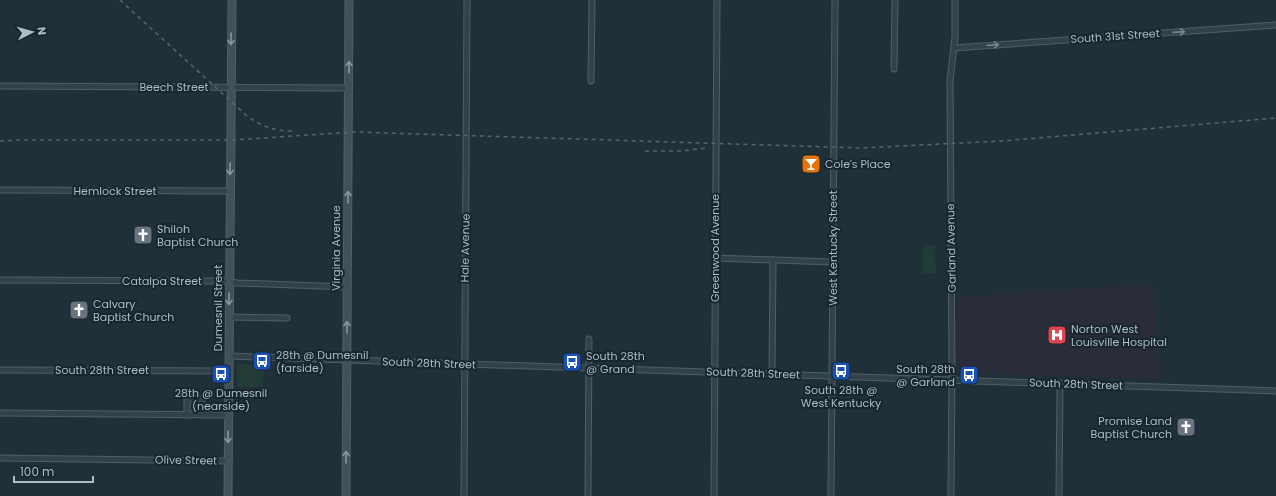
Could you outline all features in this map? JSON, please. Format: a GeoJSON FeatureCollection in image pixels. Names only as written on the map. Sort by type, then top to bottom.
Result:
{"type":"FeatureCollection","features":[{"type":"Feature","properties":{"kind":"main road","name":"Dumesnil Street"},"geometry":{"type":"LineString","coordinates":[[228,496],[231,0]]}},
{"type":"Feature","properties":{"kind":"main road","name":"Virginia Avenue"},"geometry":{"type":"LineString","coordinates":[[346,496],[350,0]]}},
{"type":"Feature","properties":{"kind":"street","name":"Hale Avenue"},"geometry":{"type":"LineString","coordinates":[[464,496],[467,0]]}},
{"type":"Feature","properties":{"kind":"street"},"geometry":{"type":"LineString","coordinates":[[591,81],[592,0]]}},
{"type":"Feature","properties":{"kind":"street","name":"Greenwood Avenue"},"geometry":{"type":"LineString","coordinates":[[714,496],[717,0]]}},
{"type":"Feature","properties":{"kind":"street","name":"West Kentucky Street"},"geometry":{"type":"LineString","coordinates":[[831,496],[835,0]]}},
{"type":"Feature","properties":{"kind":"street"},"geometry":{"type":"LineString","coordinates":[[894,69],[895,0]]}},
{"type":"Feature","properties":{"kind":"street","name":"Garland Avenue"},"geometry":{"type":"LineString","coordinates":[[951,496],[952,380],[950,82],[954,48],[955,0]]}},
{"type":"Feature","properties":{"kind":"street","name":"South 31st Street"},"geometry":{"type":"LineString","coordinates":[[954,48],[1276,25]]}},
{"type":"Feature","properties":{"kind":"street","name":"Beech Street"},"geometry":{"type":"LineString","coordinates":[[0,86],[349,88]]}},
{"type":"Feature","properties":{"kind":"street","name":"Hemlock Street"},"geometry":{"type":"LineString","coordinates":[[0,190],[230,192]]}},
{"type":"Feature","properties":{"kind":"street"},"geometry":{"type":"LineString","coordinates":[[715,258],[833,262]]}},
{"type":"Feature","properties":{"kind":"street"},"geometry":{"type":"LineString","coordinates":[[772,374],[773,260]]}},
{"type":"Feature","properties":{"kind":"street","name":"Catalpa Street"},"geometry":{"type":"LineString","coordinates":[[0,280],[230,282],[347,287]]}},
{"type":"Feature","properties":{"kind":"street"},"geometry":{"type":"LineString","coordinates":[[229,317],[287,318]]}},
{"type":"Feature","properties":{"kind":"street"},"geometry":{"type":"LineString","coordinates":[[588,496],[589,339]]}},
{"type":"Feature","properties":{"kind":"street","name":"South 28th Street"},"geometry":{"type":"LineString","coordinates":[[229,356],[1276,391]]}},
{"type":"Feature","properties":{"kind":"street","name":"South 28th Street"},"geometry":{"type":"LineString","coordinates":[[0,370],[229,371]]}},
{"type":"Feature","properties":{"kind":"street"},"geometry":{"type":"LineString","coordinates":[[1059,496],[1060,383]]}},
{"type":"Feature","properties":{"kind":"street"},"geometry":{"type":"LineString","coordinates":[[187,415],[187,399],[195,399],[202,400],[202,415]]}},
{"type":"Feature","properties":{"kind":"street"},"geometry":{"type":"LineString","coordinates":[[0,413],[228,415]]}},
{"type":"Feature","properties":{"kind":"street","name":"Olive Street"},"geometry":{"type":"LineString","coordinates":[[0,458],[228,461]]}},
{"type":"Feature","properties":{"kind":"shaded area","name":"Norton West Louisville Hospital"},"geometry":{"type":"Polygon","coordinates":[[[1153,284],[1160,379],[958,373],[957,297],[1153,284]]]}},
{"type":"Feature","properties":{"kind":"green space"},"geometry":{"type":"Polygon","coordinates":[[[922,245],[935,246],[936,273],[922,274],[922,245]]]}},
{"type":"Feature","properties":{"kind":"green space"},"geometry":{"type":"Polygon","coordinates":[[[237,363],[264,365],[263,387],[237,387],[237,363]]]}},
{"type":"Feature","properties":{"kind":"railway"},"geometry":{"type":"LineString","coordinates":[[120,0],[247,116],[257,123],[268,127],[292,131]]}},
{"type":"Feature","properties":{"kind":"railway"},"geometry":{"type":"LineString","coordinates":[[0,141],[231,140],[356,132],[860,148],[1001,141],[1276,118]]}},
{"type":"Feature","properties":{"kind":"railway"},"geometry":{"type":"LineString","coordinates":[[645,151],[680,151],[708,148]]}},
{"type":"Feature","properties":{"kind":"place","name":"Cole's Place"},"geometry":{"type":"Point","coordinates":[811,164]}},
{"type":"Feature","properties":{"kind":"place","name":"Shiloh Baptist Church"},"geometry":{"type":"Point","coordinates":[143,235]}},
{"type":"Feature","properties":{"kind":"place","name":"Calvary Baptist Church"},"geometry":{"type":"Point","coordinates":[79,310]}},
{"type":"Feature","properties":{"kind":"place","name":"Norton West Louisville Hospital"},"geometry":{"type":"Point","coordinates":[1057,335]}},
{"type":"Feature","properties":{"kind":"place","name":"28th @ Dumesnil (farside)"},"geometry":{"type":"Point","coordinates":[262,361]}},
{"type":"Feature","properties":{"kind":"place","name":"South 28th @ Grand"},"geometry":{"type":"Point","coordinates":[572,362]}},
{"type":"Feature","properties":{"kind":"place","name":"South 28th @ West Kentucky"},"geometry":{"type":"Point","coordinates":[841,371]}},
{"type":"Feature","properties":{"kind":"place","name":"28th @ Dumesnil (nearside)"},"geometry":{"type":"Point","coordinates":[221,374]}},
{"type":"Feature","properties":{"kind":"place","name":"South 28th @ Garland"},"geometry":{"type":"Point","coordinates":[969,375]}},
{"type":"Feature","properties":{"kind":"place","name":"Promise Land Baptist Church"},"geometry":{"type":"Point","coordinates":[1186,427]}}]}
